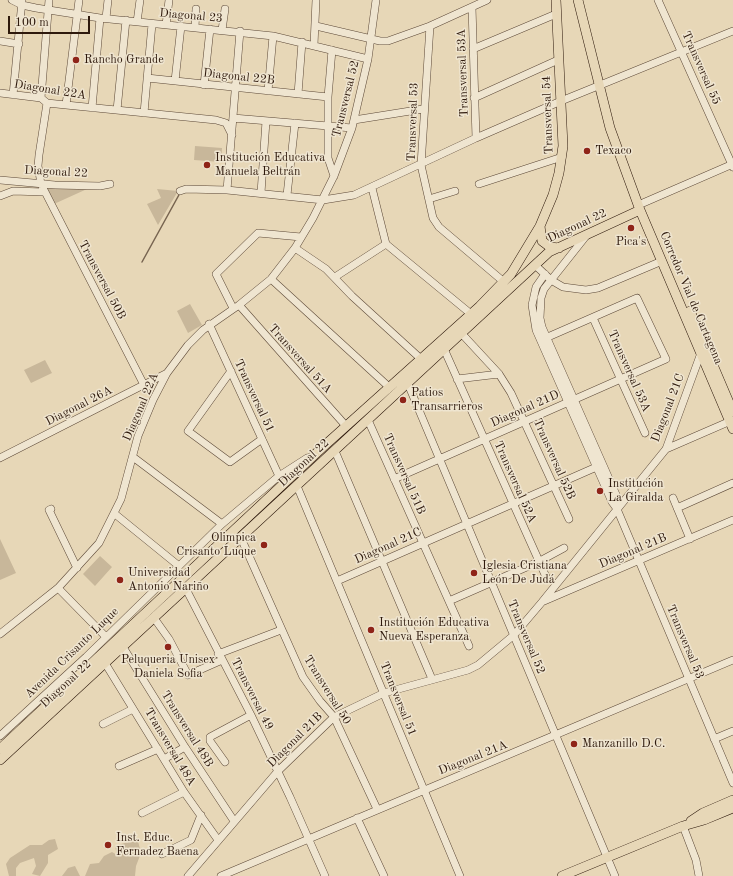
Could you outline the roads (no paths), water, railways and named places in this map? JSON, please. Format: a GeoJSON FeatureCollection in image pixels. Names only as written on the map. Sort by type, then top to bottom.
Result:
{"type":"FeatureCollection","features":[{"type":"Feature","properties":{"kind":"main road","name":"Transversal 54"},"geometry":{"type":"LineString","coordinates":[[540,226],[553,195],[562,157],[556,0]]}},
{"type":"Feature","properties":{"kind":"main road","name":"Corredor Vial de Cartagena"},"geometry":{"type":"LineString","coordinates":[[578,0],[598,86],[610,128],[642,206],[733,412]]}},
{"type":"Feature","properties":{"kind":"main road","name":"Corredor Vial de Cartagena"},"geometry":{"type":"LineString","coordinates":[[642,206],[662,261],[732,423]]}},
{"type":"Feature","properties":{"kind":"main road","name":"Diagonal 22"},"geometry":{"type":"LineString","coordinates":[[0,760],[549,252],[587,235],[642,206]]}},
{"type":"Feature","properties":{"kind":"main road"},"geometry":{"type":"LineString","coordinates":[[540,226],[540,236],[546,245],[555,248],[560,247]]}},
{"type":"Feature","properties":{"kind":"main road","name":"Diagonal 22"},"geometry":{"type":"LineString","coordinates":[[0,749],[324,446],[471,314],[504,282],[518,264],[540,226]]}},
{"type":"Feature","properties":{"kind":"main road"},"geometry":{"type":"LineString","coordinates":[[518,264],[528,262],[535,265]]}},
{"type":"Feature","properties":{"kind":"main road"},"geometry":{"type":"LineString","coordinates":[[683,826],[702,813],[733,800]]}},
{"type":"Feature","properties":{"kind":"main road"},"geometry":{"type":"LineString","coordinates":[[562,876],[683,826],[704,820],[733,808]]}},
{"type":"Feature","properties":{"kind":"street","name":"Diagonal 23"},"geometry":{"type":"LineString","coordinates":[[12,0],[49,10],[103,18],[273,36],[368,59]]}},
{"type":"Feature","properties":{"kind":"street"},"geometry":{"type":"LineString","coordinates":[[41,98],[49,0]]}},
{"type":"Feature","properties":{"kind":"street"},"geometry":{"type":"LineString","coordinates":[[66,105],[76,14],[79,0]]}},
{"type":"Feature","properties":{"kind":"street"},"geometry":{"type":"LineString","coordinates":[[92,108],[103,18],[108,0]]}},
{"type":"Feature","properties":{"kind":"street"},"geometry":{"type":"LineString","coordinates":[[137,22],[140,0]]}},
{"type":"Feature","properties":{"kind":"street"},"geometry":{"type":"LineString","coordinates":[[166,25],[169,0]]}},
{"type":"Feature","properties":{"kind":"street"},"geometry":{"type":"LineString","coordinates":[[314,45],[316,0]]}},
{"type":"Feature","properties":{"kind":"street","name":"Transversal 52"},"geometry":{"type":"LineString","coordinates":[[323,200],[334,176],[352,128],[368,59],[376,0]]}},
{"type":"Feature","properties":{"kind":"street"},"geometry":{"type":"LineString","coordinates":[[316,26],[388,41],[430,26],[486,0]]}},
{"type":"Feature","properties":{"kind":"street","name":"Transversal 55"},"geometry":{"type":"LineString","coordinates":[[658,0],[733,165]]}},
{"type":"Feature","properties":{"kind":"street"},"geometry":{"type":"LineString","coordinates":[[13,95],[22,3]]}},
{"type":"Feature","properties":{"kind":"street","name":"Transversal 53A"},"geometry":{"type":"LineString","coordinates":[[472,7],[476,138]]}},
{"type":"Feature","properties":{"kind":"street"},"geometry":{"type":"LineString","coordinates":[[195,27],[196,9]]}},
{"type":"Feature","properties":{"kind":"street"},"geometry":{"type":"LineString","coordinates":[[222,30],[225,9]]}},
{"type":"Feature","properties":{"kind":"street"},"geometry":{"type":"LineString","coordinates":[[473,49],[556,14]]}},
{"type":"Feature","properties":{"kind":"street"},"geometry":{"type":"LineString","coordinates":[[117,110],[126,20]]}},
{"type":"Feature","properties":{"kind":"street"},"geometry":{"type":"LineString","coordinates":[[144,113],[152,24]]}},
{"type":"Feature","properties":{"kind":"street"},"geometry":{"type":"LineString","coordinates":[[175,81],[181,26]]}},
{"type":"Feature","properties":{"kind":"street","name":"Transversal 53"},"geometry":{"type":"LineString","coordinates":[[430,26],[423,109],[421,165],[433,218],[439,227],[504,282]]}},
{"type":"Feature","properties":{"kind":"street"},"geometry":{"type":"LineString","coordinates":[[204,85],[210,29]]}},
{"type":"Feature","properties":{"kind":"street"},"geometry":{"type":"LineString","coordinates":[[180,191],[186,189],[227,190],[288,195],[323,200],[344,198],[372,188],[476,138],[561,101],[733,31]]}},
{"type":"Feature","properties":{"kind":"street"},"geometry":{"type":"LineString","coordinates":[[227,190],[240,32]]}},
{"type":"Feature","properties":{"kind":"street"},"geometry":{"type":"LineString","coordinates":[[268,91],[273,36]]}},
{"type":"Feature","properties":{"kind":"street"},"geometry":{"type":"LineString","coordinates":[[0,41],[19,44]]}},
{"type":"Feature","properties":{"kind":"street"},"geometry":{"type":"LineString","coordinates":[[298,94],[302,42]]}},
{"type":"Feature","properties":{"kind":"street"},"geometry":{"type":"LineString","coordinates":[[332,50],[328,96],[328,158],[334,176]]}},
{"type":"Feature","properties":{"kind":"street"},"geometry":{"type":"LineString","coordinates":[[474,98],[558,60]]}},
{"type":"Feature","properties":{"kind":"street","name":"Diagonal 22B"},"geometry":{"type":"LineString","coordinates":[[147,78],[204,85],[328,96]]}},
{"type":"Feature","properties":{"kind":"street","name":"Diagonal 22A"},"geometry":{"type":"LineString","coordinates":[[0,93],[41,98],[47,103],[220,121],[229,127],[232,135]]}},
{"type":"Feature","properties":{"kind":"street","name":"Transversal 50B"},"geometry":{"type":"LineString","coordinates":[[47,103],[38,155],[41,184],[144,385],[152,388],[154,400]]}},
{"type":"Feature","properties":{"kind":"street"},"geometry":{"type":"LineString","coordinates":[[354,120],[423,109]]}},
{"type":"Feature","properties":{"kind":"street"},"geometry":{"type":"LineString","coordinates":[[233,118],[352,128]]}},
{"type":"Feature","properties":{"kind":"street"},"geometry":{"type":"LineString","coordinates":[[261,193],[266,121]]}},
{"type":"Feature","properties":{"kind":"street"},"geometry":{"type":"LineString","coordinates":[[288,195],[295,123]]}},
{"type":"Feature","properties":{"kind":"street"},"geometry":{"type":"LineString","coordinates":[[479,184],[562,157]]}},
{"type":"Feature","properties":{"kind":"street","name":"Diagonal 22"},"geometry":{"type":"LineString","coordinates":[[642,206],[733,165]]}},
{"type":"Feature","properties":{"kind":"street","name":"Diagonal 22"},"geometry":{"type":"LineString","coordinates":[[0,180],[41,184],[100,186],[110,184]]}},
{"type":"Feature","properties":{"kind":"street"},"geometry":{"type":"LineString","coordinates":[[372,188],[386,244],[471,314]]}},
{"type":"Feature","properties":{"kind":"street"},"geometry":{"type":"LineString","coordinates":[[0,196],[13,190],[44,192]]}},
{"type":"Feature","properties":{"kind":"street"},"geometry":{"type":"LineString","coordinates":[[429,199],[455,191]]}},
{"type":"Feature","properties":{"kind":"street","name":"Diagonal 22A"},"geometry":{"type":"LineString","coordinates":[[0,634],[58,588],[78,568],[99,543],[115,514],[125,490],[138,436],[167,373],[188,345],[209,324],[236,307],[271,279],[295,248],[323,200]]}},
{"type":"Feature","properties":{"kind":"street","name":"Transversal 51A"},"geometry":{"type":"LineString","coordinates":[[301,238],[258,233],[216,274],[236,307],[346,426]]}},
{"type":"Feature","properties":{"kind":"street","name":"Transversal 53"},"geometry":{"type":"LineString","coordinates":[[544,339],[539,310],[543,294],[551,280],[587,235]]}},
{"type":"Feature","properties":{"kind":"street"},"geometry":{"type":"LineString","coordinates":[[335,277],[386,244]]}},
{"type":"Feature","properties":{"kind":"street"},"geometry":{"type":"LineString","coordinates":[[295,248],[319,263],[335,277],[352,296],[421,359]]}},
{"type":"Feature","properties":{"kind":"street"},"geometry":{"type":"LineString","coordinates":[[535,265],[551,280],[563,287],[586,290],[598,288],[662,261]]}},
{"type":"Feature","properties":{"kind":"street","name":"Transversal 53"},"geometry":{"type":"LineString","coordinates":[[544,274],[536,287],[532,305],[533,321],[544,339],[600,466],[612,502],[617,509],[733,783]]}},
{"type":"Feature","properties":{"kind":"street"},"geometry":{"type":"LineString","coordinates":[[271,279],[389,387]]}},
{"type":"Feature","properties":{"kind":"street","name":"Diagonal 21D"},"geometry":{"type":"LineString","coordinates":[[394,479],[666,359],[637,298],[593,318]]}},
{"type":"Feature","properties":{"kind":"street"},"geometry":{"type":"LineString","coordinates":[[544,339],[593,318]]}},
{"type":"Feature","properties":{"kind":"street","name":"Transversal 53A"},"geometry":{"type":"LineString","coordinates":[[593,318],[645,433]]}},
{"type":"Feature","properties":{"kind":"street","name":"Transversal 51"},"geometry":{"type":"LineString","coordinates":[[209,324],[279,476]]}},
{"type":"Feature","properties":{"kind":"street","name":"Transversal 52B"},"geometry":{"type":"LineString","coordinates":[[462,334],[499,374],[511,393],[569,519]]}},
{"type":"Feature","properties":{"kind":"street","name":"Transversal 52A"},"geometry":{"type":"LineString","coordinates":[[444,349],[512,504],[547,579]]}},
{"type":"Feature","properties":{"kind":"street","name":"Diagonal 21C"},"geometry":{"type":"LineString","coordinates":[[514,635],[666,449],[701,353]]}},
{"type":"Feature","properties":{"kind":"street"},"geometry":{"type":"LineString","coordinates":[[231,371],[188,431],[230,462],[262,438]]}},
{"type":"Feature","properties":{"kind":"street","name":"Diagonal 26A"},"geometry":{"type":"LineString","coordinates":[[0,458],[167,373]]}},
{"type":"Feature","properties":{"kind":"street"},"geometry":{"type":"LineString","coordinates":[[457,379],[499,374]]}},
{"type":"Feature","properties":{"kind":"street","name":"Transversal 52"},"geometry":{"type":"LineString","coordinates":[[408,384],[615,876]]}},
{"type":"Feature","properties":{"kind":"street","name":"Transversal 51B"},"geometry":{"type":"LineString","coordinates":[[368,420],[469,646]]}},
{"type":"Feature","properties":{"kind":"street"},"geometry":{"type":"LineString","coordinates":[[666,449],[732,423]]}},
{"type":"Feature","properties":{"kind":"street","name":"Avenida Crisanto Luque"},"geometry":{"type":"LineString","coordinates":[[0,736],[106,637],[222,524],[279,476],[324,446]]}},
{"type":"Feature","properties":{"kind":"street"},"geometry":{"type":"LineString","coordinates":[[335,451],[432,678]]}},
{"type":"Feature","properties":{"kind":"street"},"geometry":{"type":"LineString","coordinates":[[133,458],[222,524]]}},
{"type":"Feature","properties":{"kind":"street","name":"Diagonal 21C"},"geometry":{"type":"LineString","coordinates":[[337,581],[600,466]]}},
{"type":"Feature","properties":{"kind":"street"},"geometry":{"type":"LineString","coordinates":[[677,508],[733,482]]}},
{"type":"Feature","properties":{"kind":"street","name":"Transversal 51"},"geometry":{"type":"LineString","coordinates":[[297,486],[460,876]]}},
{"type":"Feature","properties":{"kind":"street"},"geometry":{"type":"LineString","coordinates":[[673,498],[690,539]]}},
{"type":"Feature","properties":{"kind":"street"},"geometry":{"type":"LineString","coordinates":[[51,509],[49,510],[78,568]]}},
{"type":"Feature","properties":{"kind":"street"},"geometry":{"type":"LineString","coordinates":[[115,514],[179,566]]}},
{"type":"Feature","properties":{"kind":"street","name":"Diagonal 21B"},"geometry":{"type":"LineString","coordinates":[[542,602],[733,520]]}},
{"type":"Feature","properties":{"kind":"street","name":"Transversal 50"},"geometry":{"type":"LineString","coordinates":[[241,538],[303,677],[320,701],[334,717],[377,810]]}},
{"type":"Feature","properties":{"kind":"street"},"geometry":{"type":"LineString","coordinates":[[449,601],[538,562],[564,548]]}},
{"type":"Feature","properties":{"kind":"street"},"geometry":{"type":"LineString","coordinates":[[58,588],[106,637]]}},
{"type":"Feature","properties":{"kind":"street","name":"Transversal 49"},"geometry":{"type":"LineString","coordinates":[[186,589],[251,715],[325,876]]}},
{"type":"Feature","properties":{"kind":"street"},"geometry":{"type":"LineString","coordinates":[[154,618],[170,639],[188,675],[220,657],[281,630]]}},
{"type":"Feature","properties":{"kind":"street","name":"Diagonal 21B"},"geometry":{"type":"LineString","coordinates":[[188,876],[234,821],[278,772],[334,717],[384,693],[432,678],[459,673],[478,665],[514,635]]}},
{"type":"Feature","properties":{"kind":"street","name":"Transversal 48B"},"geometry":{"type":"LineString","coordinates":[[123,647],[185,747],[234,821]]}},
{"type":"Feature","properties":{"kind":"street","name":"Diagonal 21A"},"geometry":{"type":"LineString","coordinates":[[221,876],[423,790],[556,736],[733,660]]}},
{"type":"Feature","properties":{"kind":"street","name":"Transversal 48A"},"geometry":{"type":"LineString","coordinates":[[105,664],[184,792],[218,840]]}},
{"type":"Feature","properties":{"kind":"street"},"geometry":{"type":"LineString","coordinates":[[103,724],[133,709]]}},
{"type":"Feature","properties":{"kind":"street"},"geometry":{"type":"LineString","coordinates":[[226,762],[210,741],[210,737],[251,715]]}},
{"type":"Feature","properties":{"kind":"street"},"geometry":{"type":"LineString","coordinates":[[714,739],[733,732]]}},
{"type":"Feature","properties":{"kind":"street"},"geometry":{"type":"LineString","coordinates":[[164,758],[185,747]]}},
{"type":"Feature","properties":{"kind":"street"},"geometry":{"type":"LineString","coordinates":[[119,766],[158,749]]}},
{"type":"Feature","properties":{"kind":"street"},"geometry":{"type":"LineString","coordinates":[[142,813],[184,792]]}},
{"type":"Feature","properties":{"kind":"street"},"geometry":{"type":"LineString","coordinates":[[162,854],[191,840],[201,815]]}},
{"type":"Feature","properties":{"kind":"street"},"geometry":{"type":"LineString","coordinates":[[357,818],[384,876]]}},
{"type":"Feature","properties":{"kind":"street"},"geometry":{"type":"LineString","coordinates":[[683,826],[696,860],[698,876]]}},
{"type":"Feature","properties":{"kind":"waterway"},"geometry":{"type":"LineString","coordinates":[[142,262],[180,193]]}},
{"type":"Feature","properties":{"kind":"place","name":"Rancho Grande"},"geometry":{"type":"Point","coordinates":[76,60]}},
{"type":"Feature","properties":{"kind":"place","name":"Texaco"},"geometry":{"type":"Point","coordinates":[587,151]}},
{"type":"Feature","properties":{"kind":"place","name":"Institución Educativa Manuela Beltrán"},"geometry":{"type":"Point","coordinates":[207,165]}},
{"type":"Feature","properties":{"kind":"place","name":"Pica's"},"geometry":{"type":"Point","coordinates":[631,228]}},
{"type":"Feature","properties":{"kind":"place","name":"Patios Transarrieros"},"geometry":{"type":"Point","coordinates":[403,400]}},
{"type":"Feature","properties":{"kind":"place","name":"Institución La Giralda"},"geometry":{"type":"Point","coordinates":[600,491]}},
{"type":"Feature","properties":{"kind":"place","name":"Olimpica Crisanto Luque"},"geometry":{"type":"Point","coordinates":[264,545]}},
{"type":"Feature","properties":{"kind":"place","name":"Iglesia Cristiana León De Judá"},"geometry":{"type":"Point","coordinates":[474,573]}},
{"type":"Feature","properties":{"kind":"place","name":"Universidad Antonio Nariño"},"geometry":{"type":"Point","coordinates":[120,580]}},
{"type":"Feature","properties":{"kind":"place","name":"Institución Educativa Nueva Esperanza"},"geometry":{"type":"Point","coordinates":[371,630]}},
{"type":"Feature","properties":{"kind":"place","name":"Peluqueria Unisex Daniela Sofia"},"geometry":{"type":"Point","coordinates":[168,647]}},
{"type":"Feature","properties":{"kind":"place","name":"Manzanillo D.C."},"geometry":{"type":"Point","coordinates":[574,744]}},
{"type":"Feature","properties":{"kind":"place","name":"Inst. Educ. Fernadez Baena"},"geometry":{"type":"Point","coordinates":[108,845]}}]}
